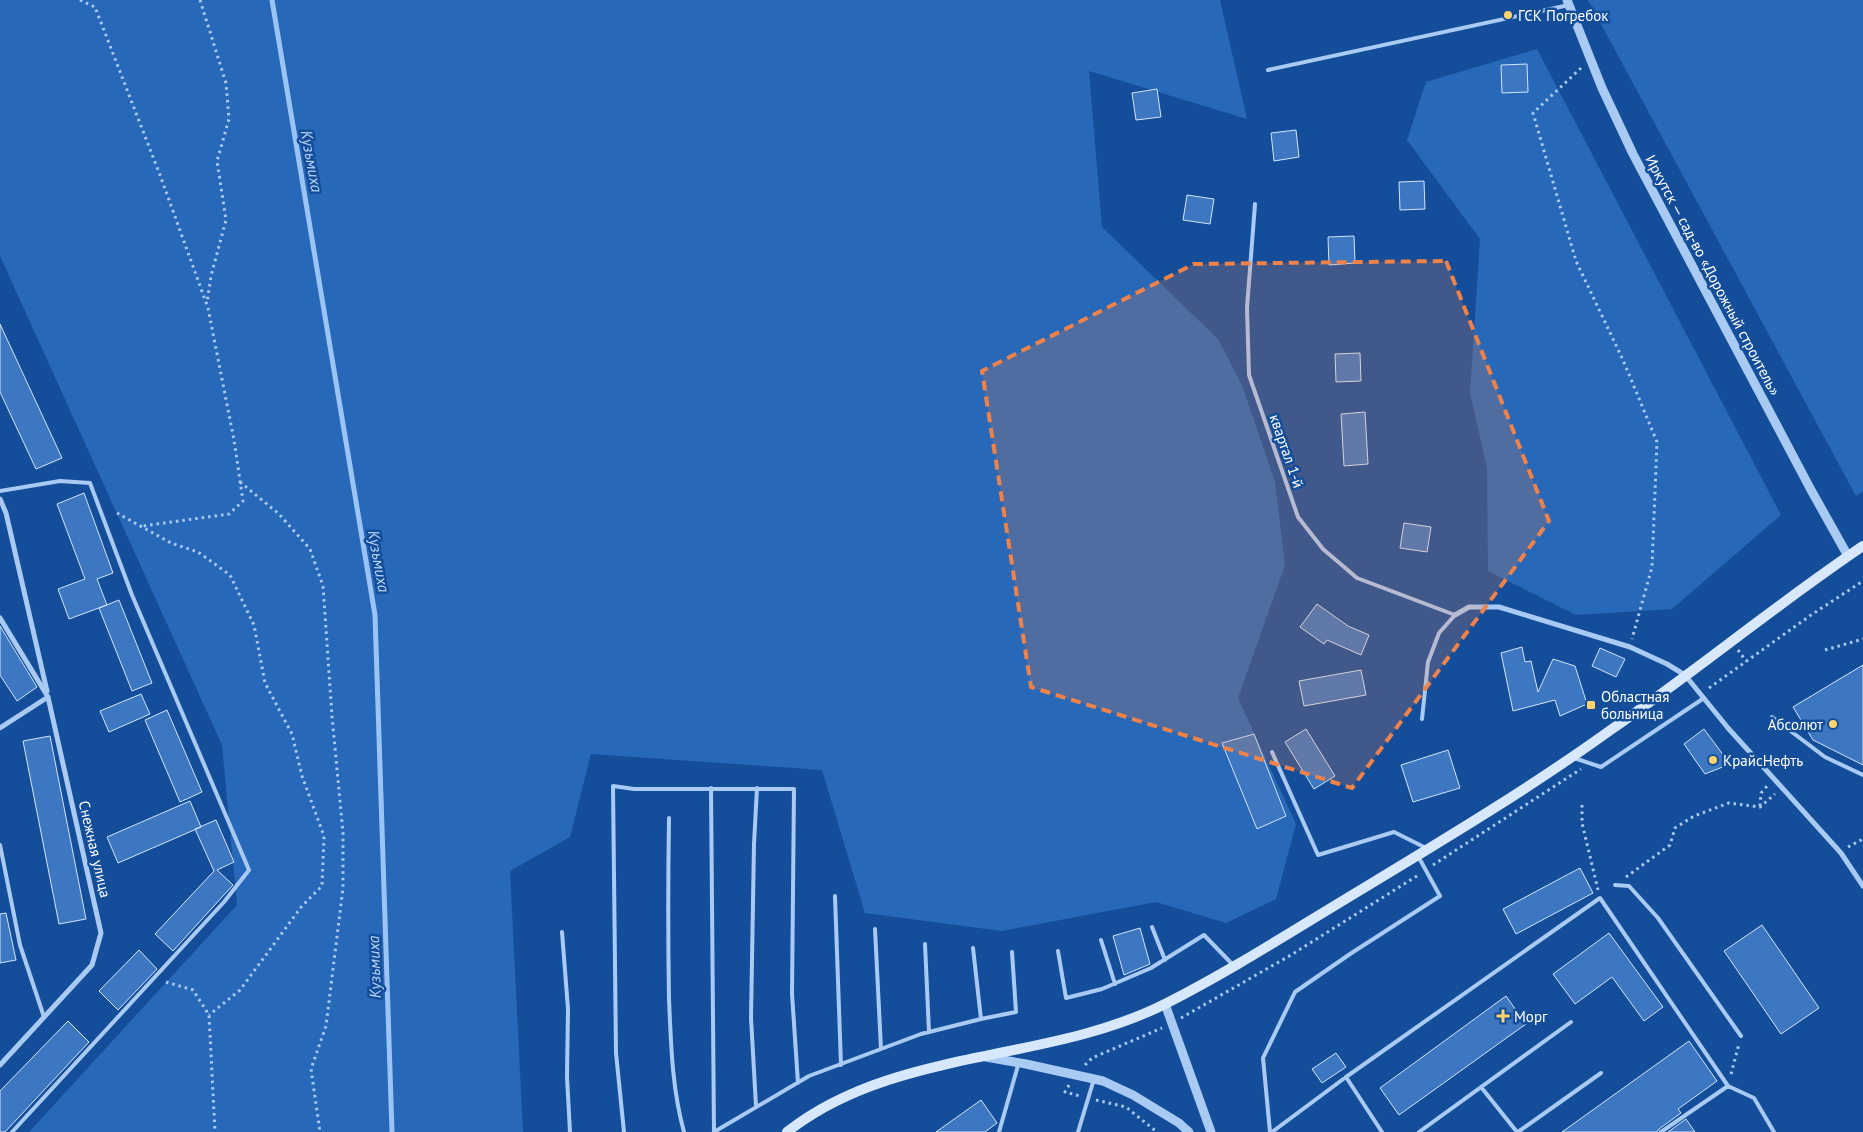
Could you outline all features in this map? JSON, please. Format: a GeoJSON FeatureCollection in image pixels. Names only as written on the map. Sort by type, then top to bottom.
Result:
{"type":"FeatureCollection","features":[{"type":"Feature","properties":{"kind":"main road"},"geometry":{"type":"LineString","coordinates":[[787,1132],[834,1102],[878,1084],[926,1069],[1086,1034],[1125,1022],[1165,1004],[1234,966],[1418,856],[1535,783],[1614,728],[1863,546]]}},
{"type":"Feature","properties":{"kind":"street","name":"Иркутск — сад-во «Дорожный строитель»"},"geometry":{"type":"LineString","coordinates":[[1568,2],[1602,88],[1633,154],[1806,482],[1848,556]]}},
{"type":"Feature","properties":{"kind":"street"},"geometry":{"type":"LineString","coordinates":[[0,499],[6,513],[48,697],[0,728]]}},
{"type":"Feature","properties":{"kind":"street"},"geometry":{"type":"LineString","coordinates":[[1455,615],[1469,607],[1499,607],[1630,647],[1667,664],[1685,675],[1775,780],[1841,853],[1863,886]]}},
{"type":"Feature","properties":{"kind":"street","name":"Снежная улица"},"geometry":{"type":"LineString","coordinates":[[0,618],[48,697],[101,933],[92,965],[0,1066]]}},
{"type":"Feature","properties":{"kind":"street"},"geometry":{"type":"LineString","coordinates":[[1165,1004],[1211,1132]]}},
{"type":"Feature","properties":{"kind":"street"},"geometry":{"type":"LineString","coordinates":[[984,1056],[1094,1079],[1133,1094],[1189,1132]]}},
{"type":"Feature","properties":{"kind":"lane"},"geometry":{"type":"LineString","coordinates":[[1268,70],[1568,2]]}},
{"type":"Feature","properties":{"kind":"lane","name":"квартал 1-й"},"geometry":{"type":"LineString","coordinates":[[1255,204],[1246,308],[1249,374],[1298,517],[1323,549],[1357,578],[1455,615]]}},
{"type":"Feature","properties":{"kind":"lane"},"geometry":{"type":"LineString","coordinates":[[0,491],[60,481],[90,483],[132,595],[249,870],[224,902],[12,1132]]}},
{"type":"Feature","properties":{"kind":"lane"},"geometry":{"type":"LineString","coordinates":[[1422,719],[1428,662],[1439,633],[1455,615]]}},
{"type":"Feature","properties":{"kind":"lane"},"geometry":{"type":"LineString","coordinates":[[1572,757],[1602,767],[1704,698]]}},
{"type":"Feature","properties":{"kind":"lane"},"geometry":{"type":"LineString","coordinates":[[1772,717],[1825,757],[1863,775]]}},
{"type":"Feature","properties":{"kind":"lane"},"geometry":{"type":"LineString","coordinates":[[1272,752],[1318,855],[1394,832],[1428,849]]}},
{"type":"Feature","properties":{"kind":"lane"},"geometry":{"type":"LineString","coordinates":[[624,1132],[616,1053],[613,786],[634,790],[794,788],[792,994],[798,1083]]}},
{"type":"Feature","properties":{"kind":"lane"},"geometry":{"type":"LineString","coordinates":[[711,788],[714,1132]]}},
{"type":"Feature","properties":{"kind":"lane"},"geometry":{"type":"LineString","coordinates":[[756,1106],[751,1018],[753,853],[757,788]]}},
{"type":"Feature","properties":{"kind":"lane"},"geometry":{"type":"LineString","coordinates":[[669,818],[668,958],[671,1044],[676,1105],[684,1132]]}},
{"type":"Feature","properties":{"kind":"lane"},"geometry":{"type":"LineString","coordinates":[[0,845],[20,945],[44,1017]]}},
{"type":"Feature","properties":{"kind":"lane"},"geometry":{"type":"LineString","coordinates":[[1271,1132],[1263,1058],[1296,992],[1350,954],[1440,896],[1418,856]]}},
{"type":"Feature","properties":{"kind":"lane"},"geometry":{"type":"LineString","coordinates":[[1616,886],[1629,886],[1658,918],[1740,1036]]}},
{"type":"Feature","properties":{"kind":"lane"},"geometry":{"type":"LineString","coordinates":[[835,896],[841,1065]]}},
{"type":"Feature","properties":{"kind":"lane"},"geometry":{"type":"LineString","coordinates":[[1271,1132],[1600,898],[1728,1086],[1754,1098],[1774,1132]]}},
{"type":"Feature","properties":{"kind":"lane"},"geometry":{"type":"LineString","coordinates":[[1152,927],[1165,960]]}},
{"type":"Feature","properties":{"kind":"lane"},"geometry":{"type":"LineString","coordinates":[[874,928],[881,1049]]}},
{"type":"Feature","properties":{"kind":"lane"},"geometry":{"type":"LineString","coordinates":[[562,932],[568,1009],[567,1077],[570,1132]]}},
{"type":"Feature","properties":{"kind":"lane"},"geometry":{"type":"LineString","coordinates":[[1058,951],[1066,998],[1102,990],[1151,968],[1204,935],[1234,966]]}},
{"type":"Feature","properties":{"kind":"lane"},"geometry":{"type":"LineString","coordinates":[[1101,940],[1115,984]]}},
{"type":"Feature","properties":{"kind":"lane"},"geometry":{"type":"LineString","coordinates":[[925,944],[929,1032]]}},
{"type":"Feature","properties":{"kind":"lane"},"geometry":{"type":"LineString","coordinates":[[972,948],[980,1019]]}},
{"type":"Feature","properties":{"kind":"lane"},"geometry":{"type":"LineString","coordinates":[[714,1132],[809,1076],[929,1032],[1016,1012],[1012,952]]}},
{"type":"Feature","properties":{"kind":"lane"},"geometry":{"type":"LineString","coordinates":[[1419,1132],[1571,1022]]}},
{"type":"Feature","properties":{"kind":"lane"},"geometry":{"type":"LineString","coordinates":[[999,1132],[1019,1062]]}},
{"type":"Feature","properties":{"kind":"lane"},"geometry":{"type":"LineString","coordinates":[[1480,1087],[1518,1132],[1602,1073]]}},
{"type":"Feature","properties":{"kind":"lane"},"geometry":{"type":"LineString","coordinates":[[1346,1077],[1382,1132]]}},
{"type":"Feature","properties":{"kind":"lane"},"geometry":{"type":"LineString","coordinates":[[1078,1132],[1094,1079]]}},
{"type":"Feature","properties":{"kind":"lane"},"geometry":{"type":"LineString","coordinates":[[1661,1132],[1728,1086]]}},
{"type":"Feature","properties":{"kind":"path"},"geometry":{"type":"LineString","coordinates":[[80,0],[95,7],[160,175],[207,305],[234,440],[243,501],[229,514],[143,526]]}},
{"type":"Feature","properties":{"kind":"path"},"geometry":{"type":"LineString","coordinates":[[200,0],[226,83],[229,119],[217,161],[226,220],[211,276],[207,305]]}},
{"type":"Feature","properties":{"kind":"path"},"geometry":{"type":"LineString","coordinates":[[1590,59],[1532,113],[1576,260],[1657,442],[1652,567],[1630,647]]}},
{"type":"Feature","properties":{"kind":"path"},"geometry":{"type":"LineString","coordinates":[[240,482],[280,514],[310,549],[323,586],[332,716],[343,833],[344,888],[326,1026],[311,1069],[320,1132]]}},
{"type":"Feature","properties":{"kind":"path"},"geometry":{"type":"LineString","coordinates":[[117,513],[171,543],[198,552],[230,575],[254,625],[265,683],[292,734],[302,776],[324,836],[322,886],[302,906],[240,990],[209,1015]]}},
{"type":"Feature","properties":{"kind":"path"},"geometry":{"type":"LineString","coordinates":[[1708,689],[1786,632],[1863,581]]}},
{"type":"Feature","properties":{"kind":"path"},"geometry":{"type":"LineString","coordinates":[[1825,650],[1863,639]]}},
{"type":"Feature","properties":{"kind":"path"},"geometry":{"type":"LineString","coordinates":[[1760,807],[1761,794],[1764,788],[1775,780]]}},
{"type":"Feature","properties":{"kind":"path"},"geometry":{"type":"LineString","coordinates":[[1616,886],[1670,845],[1675,828],[1694,816],[1729,803],[1760,807],[1773,798],[1781,786]]}},
{"type":"Feature","properties":{"kind":"path"},"geometry":{"type":"LineString","coordinates":[[1582,805],[1582,823],[1600,898]]}},
{"type":"Feature","properties":{"kind":"path"},"geometry":{"type":"LineString","coordinates":[[1848,848],[1863,839]]}},
{"type":"Feature","properties":{"kind":"path"},"geometry":{"type":"LineString","coordinates":[[166,982],[193,990],[209,1015],[215,1132]]}},
{"type":"Feature","properties":{"kind":"path"},"geometry":{"type":"LineString","coordinates":[[1728,1086],[1740,1036]]}},
{"type":"Feature","properties":{"kind":"path"},"geometry":{"type":"LineString","coordinates":[[1065,1092],[1126,1107],[1157,1132]]}},
{"type":"Feature","properties":{"kind":"highlighted area"},"geometry":{"type":"Polygon","coordinates":[[[1446,261],[1549,521],[1352,788],[1031,687],[982,371],[1194,264],[1446,261]]]}},
{"type":"Feature","properties":{"kind":"shaded area"},"geometry":{"type":"Polygon","coordinates":[[[0,0],[1220,0],[1247,119],[1089,71],[1102,227],[1218,339],[1242,385],[1275,482],[1285,565],[1238,698],[1296,824],[1276,899],[1226,923],[1156,902],[1002,931],[865,913],[822,770],[591,754],[570,837],[510,871],[523,1132],[29,1132],[237,905],[222,745],[0,256],[0,0]]]}},
{"type":"Feature","properties":{"kind":"shaded area"},"geometry":{"type":"Polygon","coordinates":[[[1588,0],[1863,0],[1863,491],[1856,496],[1588,0]]]}},
{"type":"Feature","properties":{"kind":"shaded area"},"geometry":{"type":"Polygon","coordinates":[[[1537,49],[1781,515],[1672,609],[1576,615],[1488,571],[1487,468],[1470,393],[1480,239],[1407,140],[1426,82],[1537,49]]]}},
{"type":"Feature","properties":{"kind":"building"},"geometry":{"type":"Polygon","coordinates":[[[1527,64],[1528,92],[1502,93],[1501,65],[1527,64]]]}},
{"type":"Feature","properties":{"kind":"building"},"geometry":{"type":"Polygon","coordinates":[[[1157,89],[1161,117],[1136,120],[1132,93],[1157,89]]]}},
{"type":"Feature","properties":{"kind":"building"},"geometry":{"type":"Polygon","coordinates":[[[1296,130],[1299,157],[1274,161],[1271,133],[1296,130]]]}},
{"type":"Feature","properties":{"kind":"building"},"geometry":{"type":"Polygon","coordinates":[[[1424,181],[1425,209],[1400,210],[1399,182],[1424,181]]]}},
{"type":"Feature","properties":{"kind":"building"},"geometry":{"type":"Polygon","coordinates":[[[1187,195],[1214,199],[1210,224],[1183,220],[1187,195]]]}},
{"type":"Feature","properties":{"kind":"building"},"geometry":{"type":"Polygon","coordinates":[[[1354,236],[1355,263],[1329,265],[1328,237],[1354,236]]]}},
{"type":"Feature","properties":{"kind":"building"},"geometry":{"type":"Polygon","coordinates":[[[0,324],[62,458],[36,469],[0,392],[0,324]]]}},
{"type":"Feature","properties":{"kind":"building"},"geometry":{"type":"Polygon","coordinates":[[[1360,353],[1361,381],[1336,382],[1335,354],[1360,353]]]}},
{"type":"Feature","properties":{"kind":"building"},"geometry":{"type":"Polygon","coordinates":[[[1365,412],[1368,464],[1344,466],[1341,414],[1365,412]]]}},
{"type":"Feature","properties":{"kind":"building"},"geometry":{"type":"Polygon","coordinates":[[[84,493],[113,573],[97,579],[107,605],[69,619],[58,589],[85,579],[57,504],[84,493]]]}},
{"type":"Feature","properties":{"kind":"building"},"geometry":{"type":"Polygon","coordinates":[[[1404,523],[1431,527],[1427,552],[1400,548],[1404,523]]]}},
{"type":"Feature","properties":{"kind":"building"},"geometry":{"type":"Polygon","coordinates":[[[119,600],[152,683],[132,691],[99,608],[119,600]]]}},
{"type":"Feature","properties":{"kind":"building"},"geometry":{"type":"Polygon","coordinates":[[[1317,604],[1348,626],[1369,635],[1361,655],[1327,640],[1324,644],[1300,627],[1317,604]]]}},
{"type":"Feature","properties":{"kind":"building"},"geometry":{"type":"Polygon","coordinates":[[[0,626],[37,687],[17,701],[0,675],[0,626]]]}},
{"type":"Feature","properties":{"kind":"building"},"geometry":{"type":"Polygon","coordinates":[[[1522,647],[1525,662],[1531,661],[1538,692],[1553,659],[1575,666],[1587,704],[1560,716],[1555,700],[1513,711],[1501,653],[1522,647]]]}},
{"type":"Feature","properties":{"kind":"building"},"geometry":{"type":"Polygon","coordinates":[[[1600,648],[1625,659],[1616,677],[1592,666],[1600,648]]]}},
{"type":"Feature","properties":{"kind":"building","name":"Абсолют"},"geometry":{"type":"Polygon","coordinates":[[[1863,665],[1863,765],[1813,740],[1793,707],[1863,665]]]}},
{"type":"Feature","properties":{"kind":"building"},"geometry":{"type":"Polygon","coordinates":[[[1361,670],[1366,695],[1304,706],[1299,681],[1361,670]]]}},
{"type":"Feature","properties":{"kind":"building"},"geometry":{"type":"Polygon","coordinates":[[[141,694],[150,714],[109,732],[100,711],[141,694]]]}},
{"type":"Feature","properties":{"kind":"building"},"geometry":{"type":"Polygon","coordinates":[[[167,710],[202,792],[180,802],[145,720],[167,710]]]}},
{"type":"Feature","properties":{"kind":"building"},"geometry":{"type":"Polygon","coordinates":[[[1306,729],[1335,776],[1314,789],[1285,742],[1306,729]]]}},
{"type":"Feature","properties":{"kind":"building"},"geometry":{"type":"Polygon","coordinates":[[[1704,729],[1730,764],[1705,774],[1684,744],[1704,729]]]}},
{"type":"Feature","properties":{"kind":"building"},"geometry":{"type":"Polygon","coordinates":[[[1254,734],[1286,816],[1257,829],[1222,743],[1254,734]]]}},
{"type":"Feature","properties":{"kind":"building"},"geometry":{"type":"Polygon","coordinates":[[[50,736],[86,919],[59,924],[23,741],[50,736]]]}},
{"type":"Feature","properties":{"kind":"building"},"geometry":{"type":"Polygon","coordinates":[[[1448,750],[1460,788],[1413,802],[1401,765],[1448,750]]]}},
{"type":"Feature","properties":{"kind":"building"},"geometry":{"type":"Polygon","coordinates":[[[190,801],[201,827],[118,863],[107,837],[190,801]]]}},
{"type":"Feature","properties":{"kind":"building"},"geometry":{"type":"Polygon","coordinates":[[[216,820],[234,862],[217,870],[233,885],[173,951],[155,934],[214,871],[195,829],[216,820]]]}},
{"type":"Feature","properties":{"kind":"building"},"geometry":{"type":"Polygon","coordinates":[[[1580,868],[1593,893],[1516,934],[1503,909],[1580,868]]]}},
{"type":"Feature","properties":{"kind":"building"},"geometry":{"type":"Polygon","coordinates":[[[6,913],[16,960],[0,963],[0,914],[6,913]]]}},
{"type":"Feature","properties":{"kind":"building"},"geometry":{"type":"Polygon","coordinates":[[[1762,925],[1819,1008],[1781,1034],[1724,951],[1762,925]]]}},
{"type":"Feature","properties":{"kind":"building"},"geometry":{"type":"Polygon","coordinates":[[[1140,928],[1150,964],[1124,975],[1113,936],[1140,928]]]}},
{"type":"Feature","properties":{"kind":"building"},"geometry":{"type":"Polygon","coordinates":[[[1609,933],[1663,1007],[1644,1021],[1612,977],[1575,1004],[1553,974],[1609,933]]]}},
{"type":"Feature","properties":{"kind":"building"},"geometry":{"type":"Polygon","coordinates":[[[139,950],[157,969],[118,1010],[99,991],[139,950]]]}},
{"type":"Feature","properties":{"kind":"building"},"geometry":{"type":"Polygon","coordinates":[[[1506,996],[1526,1024],[1399,1115],[1380,1088],[1506,996]]]}},
{"type":"Feature","properties":{"kind":"building"},"geometry":{"type":"Polygon","coordinates":[[[68,1021],[89,1042],[5,1132],[0,1132],[0,1091],[68,1021]]]}},
{"type":"Feature","properties":{"kind":"building"},"geometry":{"type":"Polygon","coordinates":[[[1689,1041],[1717,1081],[1678,1109],[1681,1113],[1657,1132],[1562,1132],[1689,1041]]]}},
{"type":"Feature","properties":{"kind":"building"},"geometry":{"type":"Polygon","coordinates":[[[1336,1053],[1346,1067],[1322,1083],[1312,1069],[1336,1053]]]}},
{"type":"Feature","properties":{"kind":"building"},"geometry":{"type":"Polygon","coordinates":[[[981,1100],[997,1123],[985,1132],[936,1132],[981,1100]]]}},
{"type":"Feature","properties":{"kind":"building"},"geometry":{"type":"Polygon","coordinates":[[[1686,1119],[1695,1132],[1668,1132],[1686,1119]]]}},
{"type":"Feature","properties":{"kind":"waterway","name":"Кузьмиха"},"geometry":{"type":"LineString","coordinates":[[272,0],[375,615],[392,1132]]}},
{"type":"Feature","properties":{"kind":"place","name":"ГСК Погребок"},"geometry":{"type":"Point","coordinates":[1508,15]}},
{"type":"Feature","properties":{"kind":"place","name":"Областная больница"},"geometry":{"type":"Point","coordinates":[1591,705]}},
{"type":"Feature","properties":{"kind":"place","name":"Абсолют"},"geometry":{"type":"Point","coordinates":[1833,724]}},
{"type":"Feature","properties":{"kind":"place","name":"КрайсНефть"},"geometry":{"type":"Point","coordinates":[1713,760]}},
{"type":"Feature","properties":{"kind":"place","name":"Морг"},"geometry":{"type":"Point","coordinates":[1503,1016]}}]}
